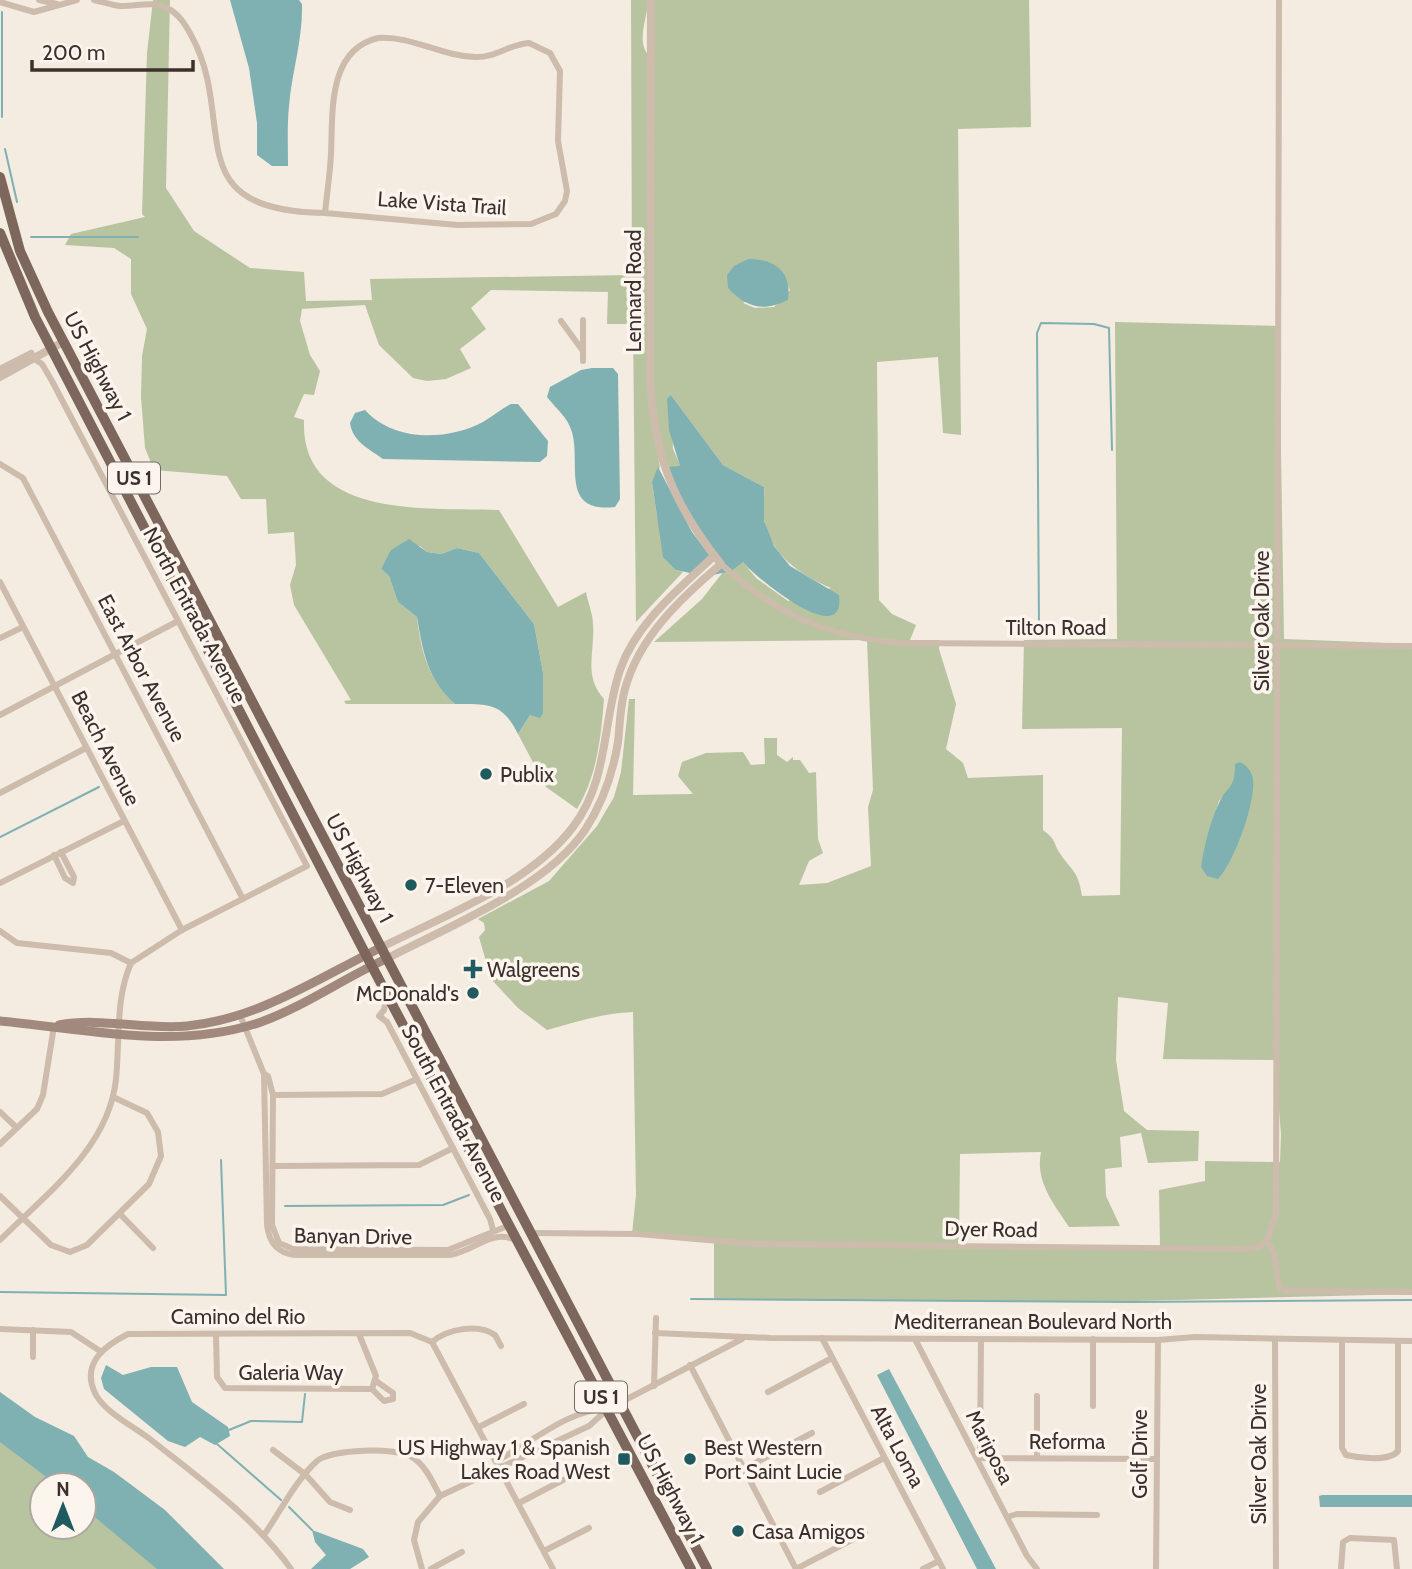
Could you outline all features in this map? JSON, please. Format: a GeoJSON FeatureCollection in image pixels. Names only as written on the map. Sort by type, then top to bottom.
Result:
{"type":"FeatureCollection","features":[{"type":"Feature","properties":{"kind":"main road","name":"US Highway 1"},"geometry":{"type":"LineString","coordinates":[[0,177],[20,251],[63,342],[707,1569]]}},
{"type":"Feature","properties":{"kind":"main road","name":"US Highway 1"},"geometry":{"type":"LineString","coordinates":[[0,233],[20,286],[64,373],[366,955],[691,1569]]}},
{"type":"Feature","properties":{"kind":"main road"},"geometry":{"type":"LineString","coordinates":[[198,630],[212,640],[219,641]]}},
{"type":"Feature","properties":{"kind":"main road"},"geometry":{"type":"LineString","coordinates":[[209,650],[232,664]]}},
{"type":"Feature","properties":{"kind":"main road"},"geometry":{"type":"LineString","coordinates":[[0,1021],[54,1026],[79,1032],[186,1026],[240,1015],[272,1004],[380,948]]}},
{"type":"Feature","properties":{"kind":"main road"},"geometry":{"type":"LineString","coordinates":[[119,1029],[186,1036],[243,1026],[275,1016],[386,959]]}},
{"type":"Feature","properties":{"kind":"main road"},"geometry":{"type":"LineString","coordinates":[[502,1211],[529,1233]]}},
{"type":"Feature","properties":{"kind":"main road"},"geometry":{"type":"LineString","coordinates":[[510,1225],[538,1250]]}},
{"type":"Feature","properties":{"kind":"street"},"geometry":{"type":"LineString","coordinates":[[1,2],[17,0]]}},
{"type":"Feature","properties":{"kind":"street"},"geometry":{"type":"LineString","coordinates":[[39,0],[63,4]]}},
{"type":"Feature","properties":{"kind":"street"},"geometry":{"type":"LineString","coordinates":[[1,2],[34,12],[77,0]]}},
{"type":"Feature","properties":{"kind":"street","name":"Lake Vista Trail"},"geometry":{"type":"LineString","coordinates":[[94,0],[121,6],[157,4],[179,17],[202,60],[214,142],[230,182],[249,198],[295,213],[325,213],[457,225],[523,225],[552,217],[563,205],[567,191],[558,141],[561,83],[558,64],[547,50],[529,44],[479,58],[450,54],[398,38],[378,38],[359,45],[341,69],[333,101],[325,213]]}},
{"type":"Feature","properties":{"kind":"street","name":"Lennard Road"},"geometry":{"type":"LineString","coordinates":[[651,0],[650,375],[654,434],[662,464],[679,504],[721,564]]}},
{"type":"Feature","properties":{"kind":"street","name":"Silver Oak Drive"},"geometry":{"type":"LineString","coordinates":[[1267,1241],[1276,1214],[1279,0]]}},
{"type":"Feature","properties":{"kind":"street"},"geometry":{"type":"LineString","coordinates":[[583,320],[583,360]]}},
{"type":"Feature","properties":{"kind":"street"},"geometry":{"type":"LineString","coordinates":[[561,321],[583,351]]}},
{"type":"Feature","properties":{"kind":"street"},"geometry":{"type":"LineString","coordinates":[[0,370],[63,342]]}},
{"type":"Feature","properties":{"kind":"street"},"geometry":{"type":"LineString","coordinates":[[0,377],[51,347]]}},
{"type":"Feature","properties":{"kind":"street","name":"North Entrada Avenue"},"geometry":{"type":"LineString","coordinates":[[34,359],[42,364],[52,381],[307,866],[243,899]]}},
{"type":"Feature","properties":{"kind":"street"},"geometry":{"type":"LineString","coordinates":[[52,381],[55,374],[64,373]]}},
{"type":"Feature","properties":{"kind":"street","name":"East Arbor Avenue"},"geometry":{"type":"LineString","coordinates":[[0,464],[23,478],[243,899]]}},
{"type":"Feature","properties":{"kind":"street"},"geometry":{"type":"LineString","coordinates":[[380,948],[510,881],[560,843],[579,817],[600,773],[620,668],[643,627],[714,556]]}},
{"type":"Feature","properties":{"kind":"street"},"geometry":{"type":"LineString","coordinates":[[386,959],[541,875],[568,851],[600,803],[611,776],[625,689],[640,654],[655,630],[721,564]]}},
{"type":"Feature","properties":{"kind":"street","name":"Tilton Road"},"geometry":{"type":"LineString","coordinates":[[721,564],[747,587],[794,618],[869,640],[902,643],[1412,646]]}},
{"type":"Feature","properties":{"kind":"street","name":"Beach Avenue"},"geometry":{"type":"LineString","coordinates":[[0,582],[182,930]]}},
{"type":"Feature","properties":{"kind":"street"},"geometry":{"type":"LineString","coordinates":[[0,715],[178,621]]}},
{"type":"Feature","properties":{"kind":"street"},"geometry":{"type":"LineString","coordinates":[[0,638],[23,626]]}},
{"type":"Feature","properties":{"kind":"street"},"geometry":{"type":"LineString","coordinates":[[615,685],[625,689]]}},
{"type":"Feature","properties":{"kind":"street"},"geometry":{"type":"LineString","coordinates":[[0,793],[86,748]]}},
{"type":"Feature","properties":{"kind":"street"},"geometry":{"type":"LineString","coordinates":[[0,883],[124,821]]}},
{"type":"Feature","properties":{"kind":"street"},"geometry":{"type":"LineString","coordinates":[[0,1240],[87,1152],[107,1117],[113,1097],[121,993],[131,963],[182,930],[243,899]]}},
{"type":"Feature","properties":{"kind":"street"},"geometry":{"type":"LineString","coordinates":[[0,931],[17,943],[111,953],[131,963]]}},
{"type":"Feature","properties":{"kind":"street","name":"South Entrada Avenue"},"geometry":{"type":"LineString","coordinates":[[387,995],[384,1010],[379,1016],[387,1021],[490,1219],[493,1230]]}},
{"type":"Feature","properties":{"kind":"street","name":"Banyan Drive"},"geometry":{"type":"LineString","coordinates":[[240,1015],[264,1074],[274,1236],[290,1252],[450,1252],[483,1239],[500,1236],[518,1241]]}},
{"type":"Feature","properties":{"kind":"street"},"geometry":{"type":"LineString","coordinates":[[0,1144],[37,1108],[43,1095],[54,1026]]}},
{"type":"Feature","properties":{"kind":"street","name":"Banyan Drive"},"geometry":{"type":"LineString","coordinates":[[264,1074],[268,1076],[273,1095],[270,1201]]}},
{"type":"Feature","properties":{"kind":"street"},"geometry":{"type":"LineString","coordinates":[[273,1095],[382,1094],[417,1079],[435,1085]]}},
{"type":"Feature","properties":{"kind":"street"},"geometry":{"type":"LineString","coordinates":[[0,1196],[51,1245],[70,1252],[87,1245],[156,1175],[161,1143],[147,1113],[113,1097]]}},
{"type":"Feature","properties":{"kind":"street"},"geometry":{"type":"LineString","coordinates":[[0,1112],[17,1128]]}},
{"type":"Feature","properties":{"kind":"street"},"geometry":{"type":"LineString","coordinates":[[272,1166],[419,1165],[453,1148]]}},
{"type":"Feature","properties":{"kind":"street"},"geometry":{"type":"LineString","coordinates":[[120,1214],[153,1248]]}},
{"type":"Feature","properties":{"kind":"street","name":"Banyan Drive"},"geometry":{"type":"LineString","coordinates":[[483,1239],[493,1230],[510,1225]]}},
{"type":"Feature","properties":{"kind":"street","name":"Dyer Road"},"geometry":{"type":"LineString","coordinates":[[529,1233],[638,1234],[768,1244],[1246,1249],[1259,1247],[1267,1241]]}},
{"type":"Feature","properties":{"kind":"street"},"geometry":{"type":"LineString","coordinates":[[1267,1241],[1274,1253],[1279,1287],[1284,1291],[1412,1292]]}},
{"type":"Feature","properties":{"kind":"street"},"geometry":{"type":"LineString","coordinates":[[654,1386],[656,1318]]}},
{"type":"Feature","properties":{"kind":"street"},"geometry":{"type":"LineString","coordinates":[[0,1329],[71,1332],[100,1351],[91,1376],[94,1392],[106,1406],[191,1472],[264,1535],[291,1569]]}},
{"type":"Feature","properties":{"kind":"street"},"geometry":{"type":"LineString","coordinates":[[33,1330],[33,1357]]}},
{"type":"Feature","properties":{"kind":"street"},"geometry":{"type":"LineString","coordinates":[[501,1346],[495,1335],[484,1330],[447,1331],[432,1342],[553,1569]]}},
{"type":"Feature","properties":{"kind":"street","name":"Camino del Rio"},"geometry":{"type":"LineString","coordinates":[[100,1351],[128,1334],[410,1333],[432,1342]]}},
{"type":"Feature","properties":{"kind":"street","name":"Mediterranean Boulevard North"},"geometry":{"type":"LineString","coordinates":[[654,1333],[745,1338],[1158,1340],[1195,1337],[1412,1341]]}},
{"type":"Feature","properties":{"kind":"street","name":"Galeria Way"},"geometry":{"type":"LineString","coordinates":[[216,1334],[216,1373],[225,1388],[372,1389],[384,1401],[393,1399],[393,1393],[376,1381],[359,1334]]}},
{"type":"Feature","properties":{"kind":"street"},"geometry":{"type":"LineString","coordinates":[[422,1569],[414,1540],[418,1522],[440,1496],[589,1426],[608,1409],[745,1338]]}},
{"type":"Feature","properties":{"kind":"street","name":"Alta Loma"},"geometry":{"type":"LineString","coordinates":[[822,1338],[943,1569]]}},
{"type":"Feature","properties":{"kind":"street","name":"Mariposa"},"geometry":{"type":"LineString","coordinates":[[915,1339],[1007,1517],[1037,1569]]}},
{"type":"Feature","properties":{"kind":"street"},"geometry":{"type":"LineString","coordinates":[[1093,1339],[1093,1406]]}},
{"type":"Feature","properties":{"kind":"street"},"geometry":{"type":"LineString","coordinates":[[977,1458],[980,1452],[981,1340]]}},
{"type":"Feature","properties":{"kind":"street","name":"Golf Drive"},"geometry":{"type":"LineString","coordinates":[[1156,1569],[1158,1340]]}},
{"type":"Feature","properties":{"kind":"street","name":"Silver Oak Drive"},"geometry":{"type":"LineString","coordinates":[[1275,1340],[1276,1569]]}},
{"type":"Feature","properties":{"kind":"street"},"geometry":{"type":"LineString","coordinates":[[1342,1341],[1342,1448],[1346,1455],[1356,1457],[1388,1457],[1398,1451],[1398,1341]]}},
{"type":"Feature","properties":{"kind":"street"},"geometry":{"type":"LineString","coordinates":[[768,1392],[832,1358]]}},
{"type":"Feature","properties":{"kind":"street"},"geometry":{"type":"LineString","coordinates":[[690,1365],[796,1569],[865,1533]]}},
{"type":"Feature","properties":{"kind":"street","name":"Galeria Way"},"geometry":{"type":"LineString","coordinates":[[372,1389],[376,1381]]}},
{"type":"Feature","properties":{"kind":"street"},"geometry":{"type":"LineString","coordinates":[[1037,1396],[1037,1458]]}},
{"type":"Feature","properties":{"kind":"street"},"geometry":{"type":"LineString","coordinates":[[479,1427],[524,1404]]}},
{"type":"Feature","properties":{"kind":"street"},"geometry":{"type":"LineString","coordinates":[[498,1468],[500,1459],[563,1422],[594,1408],[608,1409]]}},
{"type":"Feature","properties":{"kind":"street"},"geometry":{"type":"LineString","coordinates":[[744,1469],[812,1433]]}},
{"type":"Feature","properties":{"kind":"street"},"geometry":{"type":"LineString","coordinates":[[273,1450],[306,1475],[330,1502],[350,1510]]}},
{"type":"Feature","properties":{"kind":"street"},"geometry":{"type":"LineString","coordinates":[[264,1535],[318,1460],[334,1453],[409,1455],[425,1469],[440,1496]]}},
{"type":"Feature","properties":{"kind":"street"},"geometry":{"type":"LineString","coordinates":[[820,1492],[884,1458]]}},
{"type":"Feature","properties":{"kind":"street","name":"Reforma"},"geometry":{"type":"LineString","coordinates":[[977,1458],[1156,1459]]}},
{"type":"Feature","properties":{"kind":"street"},"geometry":{"type":"LineString","coordinates":[[519,1503],[563,1480]]}},
{"type":"Feature","properties":{"kind":"street"},"geometry":{"type":"LineString","coordinates":[[1007,1517],[1017,1514],[1097,1515]]}},
{"type":"Feature","properties":{"kind":"street"},"geometry":{"type":"LineString","coordinates":[[544,1551],[589,1528]]}},
{"type":"Feature","properties":{"kind":"street"},"geometry":{"type":"LineString","coordinates":[[1341,1569],[1342,1545],[1350,1538],[1395,1540],[1397,1569]]}},
{"type":"Feature","properties":{"kind":"street"},"geometry":{"type":"LineString","coordinates":[[431,1569],[462,1552]]}},
{"type":"Feature","properties":{"kind":"street"},"geometry":{"type":"LineString","coordinates":[[923,1569],[939,1561]]}},
{"type":"Feature","properties":{"kind":"green space"},"geometry":{"type":"Polygon","coordinates":[[[153,0],[170,0],[166,188],[194,231],[250,268],[304,272],[306,301],[372,300],[370,279],[632,275],[631,0],[648,0],[643,42],[648,55],[648,403],[660,467],[652,482],[657,516],[676,570],[683,572],[636,622],[633,324],[607,324],[608,292],[491,290],[471,308],[486,329],[460,349],[471,368],[446,379],[427,381],[413,378],[379,345],[365,305],[302,309],[300,321],[310,355],[320,371],[314,395],[304,394],[294,417],[304,420],[308,453],[323,476],[346,492],[374,502],[406,507],[499,510],[558,607],[586,592],[593,621],[592,673],[604,699],[594,770],[577,809],[546,787],[518,734],[530,715],[543,673],[534,624],[479,553],[457,548],[441,554],[427,552],[420,546],[392,550],[381,569],[389,576],[398,602],[417,617],[427,664],[438,685],[455,704],[346,704],[344,701],[351,700],[294,605],[290,585],[296,565],[294,532],[268,534],[266,499],[241,499],[227,476],[154,470],[145,448],[141,397],[142,356],[147,329],[131,294],[131,259],[114,248],[65,245],[71,234],[145,217],[142,214],[147,53],[153,0]]]}},
{"type":"Feature","properties":{"kind":"green space"},"geometry":{"type":"Polygon","coordinates":[[[654,0],[1029,0],[1031,127],[958,129],[961,435],[943,433],[938,357],[877,362],[879,600],[892,614],[916,625],[910,640],[939,640],[939,649],[956,704],[946,749],[963,763],[968,778],[1043,775],[1043,830],[1076,875],[1082,896],[1120,895],[1122,728],[1022,729],[1024,640],[1117,639],[1115,322],[1279,326],[1284,639],[1412,644],[1412,1294],[1097,1302],[714,1300],[714,1240],[632,1234],[636,1195],[633,1012],[600,1016],[547,1030],[518,1008],[491,979],[479,937],[485,930],[484,923],[478,919],[549,881],[597,826],[614,797],[621,772],[629,699],[635,699],[633,795],[693,794],[678,776],[682,762],[706,753],[743,752],[751,765],[765,764],[764,738],[777,738],[777,755],[787,762],[793,757],[793,760],[800,760],[809,773],[816,772],[818,839],[823,853],[809,861],[799,885],[827,883],[871,866],[868,807],[873,790],[867,640],[654,642],[702,599],[723,572],[743,562],[756,578],[788,601],[831,588],[808,577],[780,553],[773,544],[764,520],[764,487],[723,465],[671,395],[673,449],[681,467],[666,467],[657,433],[653,375],[654,0]],[[785,280],[743,303],[755,308],[774,307],[790,290],[785,280]],[[1235,764],[1235,782],[1219,801],[1204,851],[1249,811],[1235,764]],[[1118,997],[1116,1060],[1124,1111],[1147,1130],[1199,1131],[1198,1161],[1148,1163],[1141,1133],[1120,1137],[1122,1167],[1105,1169],[1106,1196],[1120,1226],[1069,1227],[1043,1182],[1041,1152],[960,1154],[959,1247],[1160,1246],[1159,1190],[1205,1181],[1205,1161],[1280,1162],[1281,1134],[1275,1060],[1163,1059],[1168,1003],[1118,997]]]}},
{"type":"Feature","properties":{"kind":"green space"},"geometry":{"type":"Polygon","coordinates":[[[0,1416],[68,1471],[28,1471],[28,1541],[98,1541],[98,1496],[188,1569],[0,1569],[0,1416]]]}},
{"type":"Feature","properties":{"kind":"water"},"geometry":{"type":"Polygon","coordinates":[[[230,0],[299,0],[302,4],[301,30],[289,106],[288,166],[272,166],[257,155],[257,123],[249,68],[230,0]]]}},
{"type":"Feature","properties":{"kind":"water"},"geometry":{"type":"Polygon","coordinates":[[[748,259],[766,261],[784,274],[788,300],[771,306],[756,306],[742,300],[728,288],[727,275],[734,266],[748,259]]]}},
{"type":"Feature","properties":{"kind":"water"},"geometry":{"type":"Polygon","coordinates":[[[613,368],[618,374],[620,499],[615,507],[598,507],[586,502],[580,495],[576,484],[570,426],[547,397],[550,387],[581,370],[613,368]]]}},
{"type":"Feature","properties":{"kind":"water"},"geometry":{"type":"Polygon","coordinates":[[[671,395],[723,465],[764,487],[764,521],[774,546],[790,566],[839,595],[837,611],[829,616],[815,614],[798,606],[764,582],[743,562],[731,571],[713,575],[721,568],[696,528],[666,467],[680,466],[669,430],[667,399],[671,395]]]}},
{"type":"Feature","properties":{"kind":"water"},"geometry":{"type":"Polygon","coordinates":[[[511,404],[518,404],[548,441],[547,456],[540,462],[383,459],[358,440],[350,423],[355,413],[365,410],[391,428],[406,433],[437,435],[469,428],[511,404]]]}},
{"type":"Feature","properties":{"kind":"water"},"geometry":{"type":"Polygon","coordinates":[[[658,467],[692,532],[710,556],[690,573],[676,570],[663,557],[652,482],[658,467]]]}},
{"type":"Feature","properties":{"kind":"water"},"geometry":{"type":"Polygon","coordinates":[[[409,539],[427,552],[441,554],[457,548],[479,553],[534,624],[543,673],[543,713],[540,718],[530,715],[518,734],[500,710],[485,705],[455,704],[432,675],[424,653],[417,617],[398,602],[389,576],[381,569],[391,550],[409,539]]]}},
{"type":"Feature","properties":{"kind":"water"},"geometry":{"type":"Polygon","coordinates":[[[1240,762],[1252,776],[1251,802],[1231,860],[1218,879],[1207,876],[1201,867],[1202,859],[1216,810],[1232,783],[1235,764],[1240,762]]]}},
{"type":"Feature","properties":{"kind":"water"},"geometry":{"type":"Polygon","coordinates":[[[106,1365],[123,1375],[151,1367],[177,1367],[192,1402],[228,1427],[230,1436],[215,1445],[200,1437],[185,1447],[168,1441],[104,1389],[101,1378],[106,1365]]]}},
{"type":"Feature","properties":{"kind":"water"},"geometry":{"type":"Polygon","coordinates":[[[889,1369],[996,1569],[977,1569],[877,1375],[889,1369]]]}},
{"type":"Feature","properties":{"kind":"water"},"geometry":{"type":"Polygon","coordinates":[[[0,1392],[35,1417],[74,1436],[88,1457],[114,1472],[165,1510],[224,1569],[157,1569],[98,1520],[98,1471],[38,1471],[0,1442],[0,1392]]]}},
{"type":"Feature","properties":{"kind":"water"},"geometry":{"type":"Polygon","coordinates":[[[1412,1495],[1412,1507],[1320,1507],[1319,1496],[1412,1495]]]}},
{"type":"Feature","properties":{"kind":"water"},"geometry":{"type":"Polygon","coordinates":[[[312,1530],[363,1549],[369,1557],[350,1569],[311,1569],[326,1555],[315,1542],[312,1530]]]}},
{"type":"Feature","properties":{"kind":"waterway"},"geometry":{"type":"LineString","coordinates":[[2,12],[2,117]]}},
{"type":"Feature","properties":{"kind":"waterway"},"geometry":{"type":"LineString","coordinates":[[5,149],[17,202]]}},
{"type":"Feature","properties":{"kind":"waterway"},"geometry":{"type":"LineString","coordinates":[[31,237],[138,237]]}},
{"type":"Feature","properties":{"kind":"waterway"},"geometry":{"type":"LineString","coordinates":[[1039,629],[1037,333],[1041,323],[1094,324],[1109,328],[1112,450]]}},
{"type":"Feature","properties":{"kind":"waterway"},"geometry":{"type":"LineString","coordinates":[[0,837],[99,787]]}},
{"type":"Feature","properties":{"kind":"waterway"},"geometry":{"type":"LineString","coordinates":[[0,1292],[226,1295],[221,1160]]}},
{"type":"Feature","properties":{"kind":"waterway"},"geometry":{"type":"LineString","coordinates":[[285,1206],[443,1205],[469,1195]]}},
{"type":"Feature","properties":{"kind":"waterway"},"geometry":{"type":"LineString","coordinates":[[691,1299],[1131,1302],[1412,1300]]}},
{"type":"Feature","properties":{"kind":"waterway"},"geometry":{"type":"LineString","coordinates":[[229,1430],[251,1421],[302,1422],[305,1394]]}},
{"type":"Feature","properties":{"kind":"waterway"},"geometry":{"type":"LineString","coordinates":[[217,1444],[281,1500]]}},
{"type":"Feature","properties":{"kind":"waterway"},"geometry":{"type":"LineString","coordinates":[[289,1507],[312,1530]]}},
{"type":"Feature","properties":{"kind":"place","name":"Publix"},"geometry":{"type":"Point","coordinates":[486,774]}},
{"type":"Feature","properties":{"kind":"place","name":"7-Eleven"},"geometry":{"type":"Point","coordinates":[411,885]}},
{"type":"Feature","properties":{"kind":"place","name":"Walgreens"},"geometry":{"type":"Point","coordinates":[473,969]}},
{"type":"Feature","properties":{"kind":"place","name":"McDonald's"},"geometry":{"type":"Point","coordinates":[473,993]}},
{"type":"Feature","properties":{"kind":"place","name":"US Highway 1 & Spanish Lakes Road West"},"geometry":{"type":"Point","coordinates":[624,1459]}},
{"type":"Feature","properties":{"kind":"place","name":"Best Western Port Saint Lucie"},"geometry":{"type":"Point","coordinates":[690,1459]}},
{"type":"Feature","properties":{"kind":"place","name":"Casa Amigos"},"geometry":{"type":"Point","coordinates":[738,1531]}}]}
